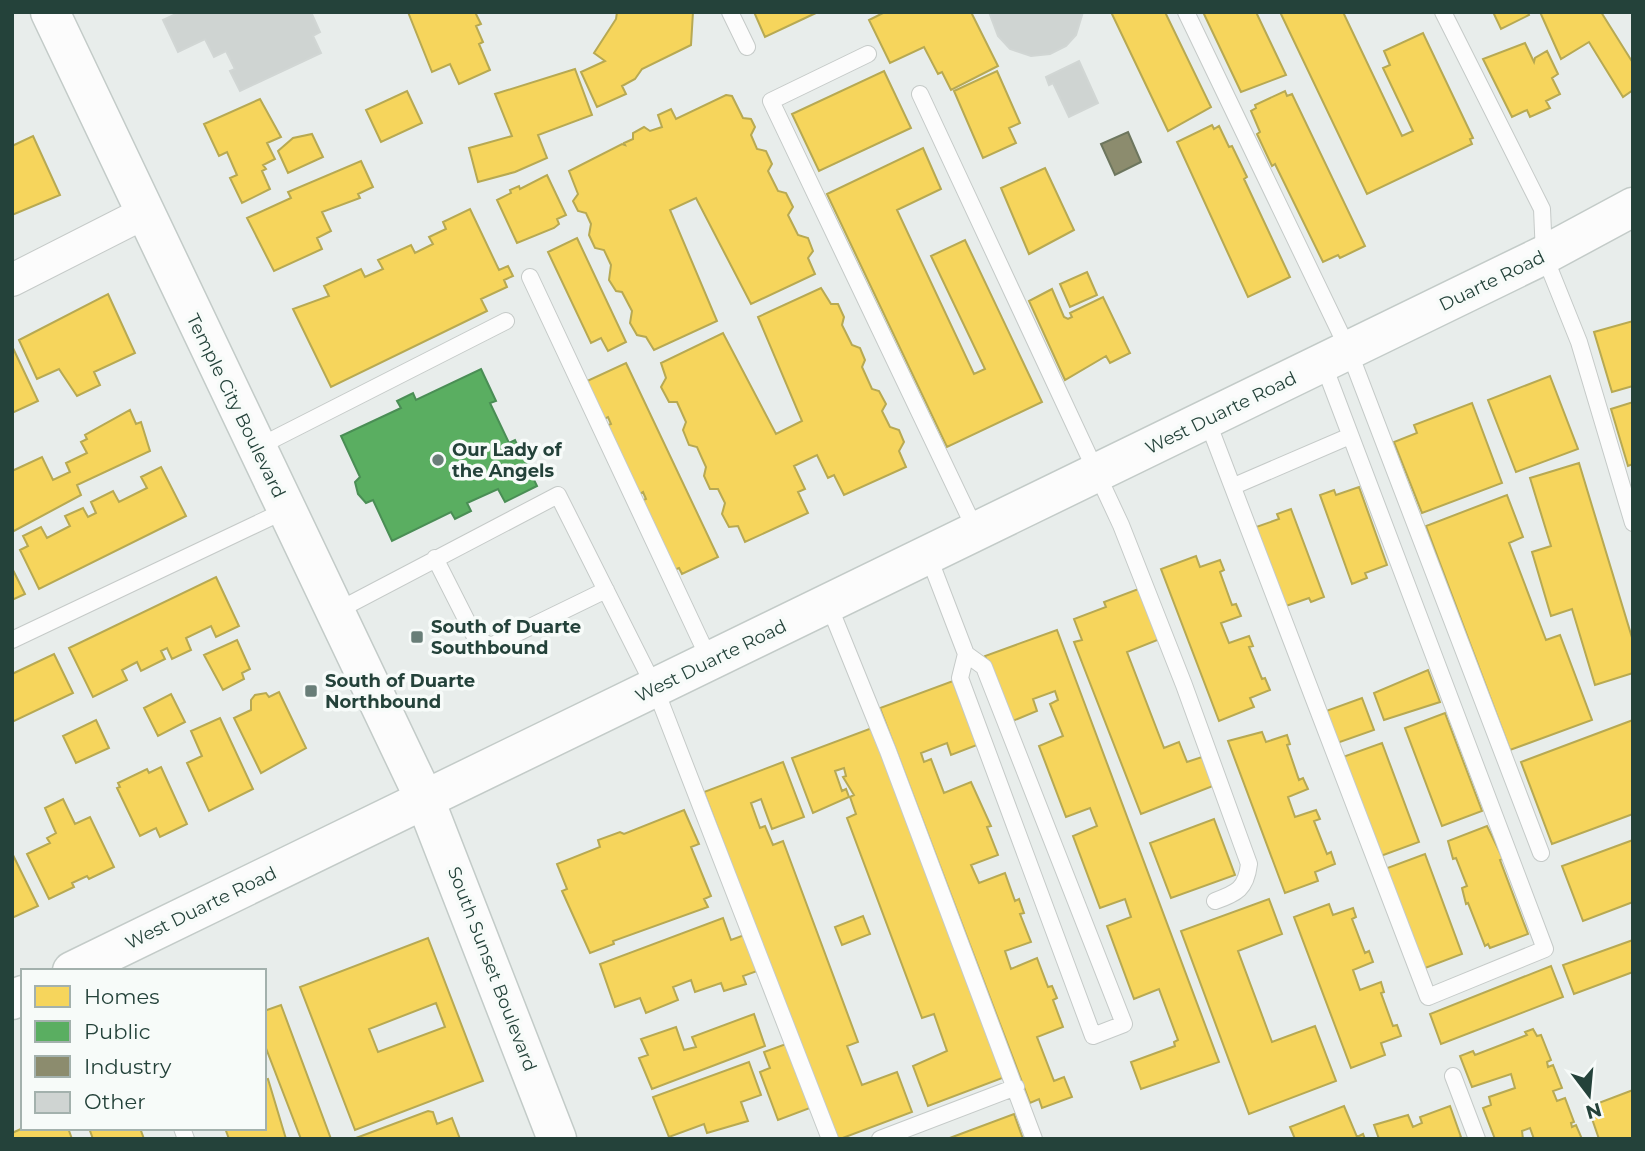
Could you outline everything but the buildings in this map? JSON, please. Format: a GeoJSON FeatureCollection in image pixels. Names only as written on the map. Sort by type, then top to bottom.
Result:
{"type":"FeatureCollection","features":[{"type":"Feature","properties":{"kind":"main road","name":"Temple City Boulevard"},"geometry":{"type":"LineString","coordinates":[[50,12],[425,800]]}},
{"type":"Feature","properties":{"kind":"main road","name":"Duarte Road"},"geometry":{"type":"LineString","coordinates":[[1336,357],[1544,256],[1633,207]]}},
{"type":"Feature","properties":{"kind":"main road","name":"West Duarte Road"},"geometry":{"type":"LineString","coordinates":[[76,969],[1336,357]]}},
{"type":"Feature","properties":{"kind":"main road","name":"South Sunset Boulevard"},"geometry":{"type":"LineString","coordinates":[[425,800],[557,1139]]}},
{"type":"Feature","properties":{"kind":"street"},"geometry":{"type":"LineString","coordinates":[[12,280],[144,213]]}},
{"type":"Feature","properties":{"kind":"lane"},"geometry":{"type":"LineString","coordinates":[[730,12],[747,47]]}},
{"type":"Feature","properties":{"kind":"lane"},"geometry":{"type":"LineString","coordinates":[[1186,12],[1336,357],[1541,853]]}},
{"type":"Feature","properties":{"kind":"lane"},"geometry":{"type":"LineString","coordinates":[[1443,12],[1540,206],[1544,256],[1579,342],[1633,523]]}},
{"type":"Feature","properties":{"kind":"lane"},"geometry":{"type":"LineString","coordinates":[[868,54],[771,101],[976,531]]}},
{"type":"Feature","properties":{"kind":"lane"},"geometry":{"type":"LineString","coordinates":[[920,94],[1097,473],[1184,685],[1249,864],[1247,881],[1241,891],[1215,901]]}},
{"type":"Feature","properties":{"kind":"lane"},"geometry":{"type":"LineString","coordinates":[[530,277],[710,661]]}},
{"type":"Feature","properties":{"kind":"lane"},"geometry":{"type":"LineString","coordinates":[[256,448],[506,321]]}},
{"type":"Feature","properties":{"kind":"lane"},"geometry":{"type":"LineString","coordinates":[[1207,420],[1428,997],[1545,949],[1350,436],[1336,357]]}},
{"type":"Feature","properties":{"kind":"lane"},"geometry":{"type":"LineString","coordinates":[[1234,486],[1350,436]]}},
{"type":"Feature","properties":{"kind":"lane"},"geometry":{"type":"LineString","coordinates":[[335,612],[558,495],[655,688],[830,1139]]}},
{"type":"Feature","properties":{"kind":"lane"},"geometry":{"type":"LineString","coordinates":[[12,640],[286,510]]}},
{"type":"Feature","properties":{"kind":"lane"},"geometry":{"type":"LineString","coordinates":[[928,555],[966,654],[984,667],[1124,1024],[1093,1036],[960,678],[966,654]]}},
{"type":"Feature","properties":{"kind":"lane"},"geometry":{"type":"LineString","coordinates":[[435,558],[476,639],[491,646],[606,590]]}},
{"type":"Feature","properties":{"kind":"lane"},"geometry":{"type":"LineString","coordinates":[[828,603],[1034,1139]]}},
{"type":"Feature","properties":{"kind":"lane"},"geometry":{"type":"LineString","coordinates":[[1453,1076],[1477,1139]]}},
{"type":"Feature","properties":{"kind":"lane"},"geometry":{"type":"LineString","coordinates":[[880,1139],[1016,1087]]}},
{"type":"Feature","properties":{"kind":"place","name":"Our Lady of the Angels"},"geometry":{"type":"Point","coordinates":[438,460]}},
{"type":"Feature","properties":{"kind":"place","name":"South of Duarte Southbound"},"geometry":{"type":"Point","coordinates":[417,637]}},
{"type":"Feature","properties":{"kind":"place","name":"South of Duarte Northbound"},"geometry":{"type":"Point","coordinates":[311,691]}}]}
